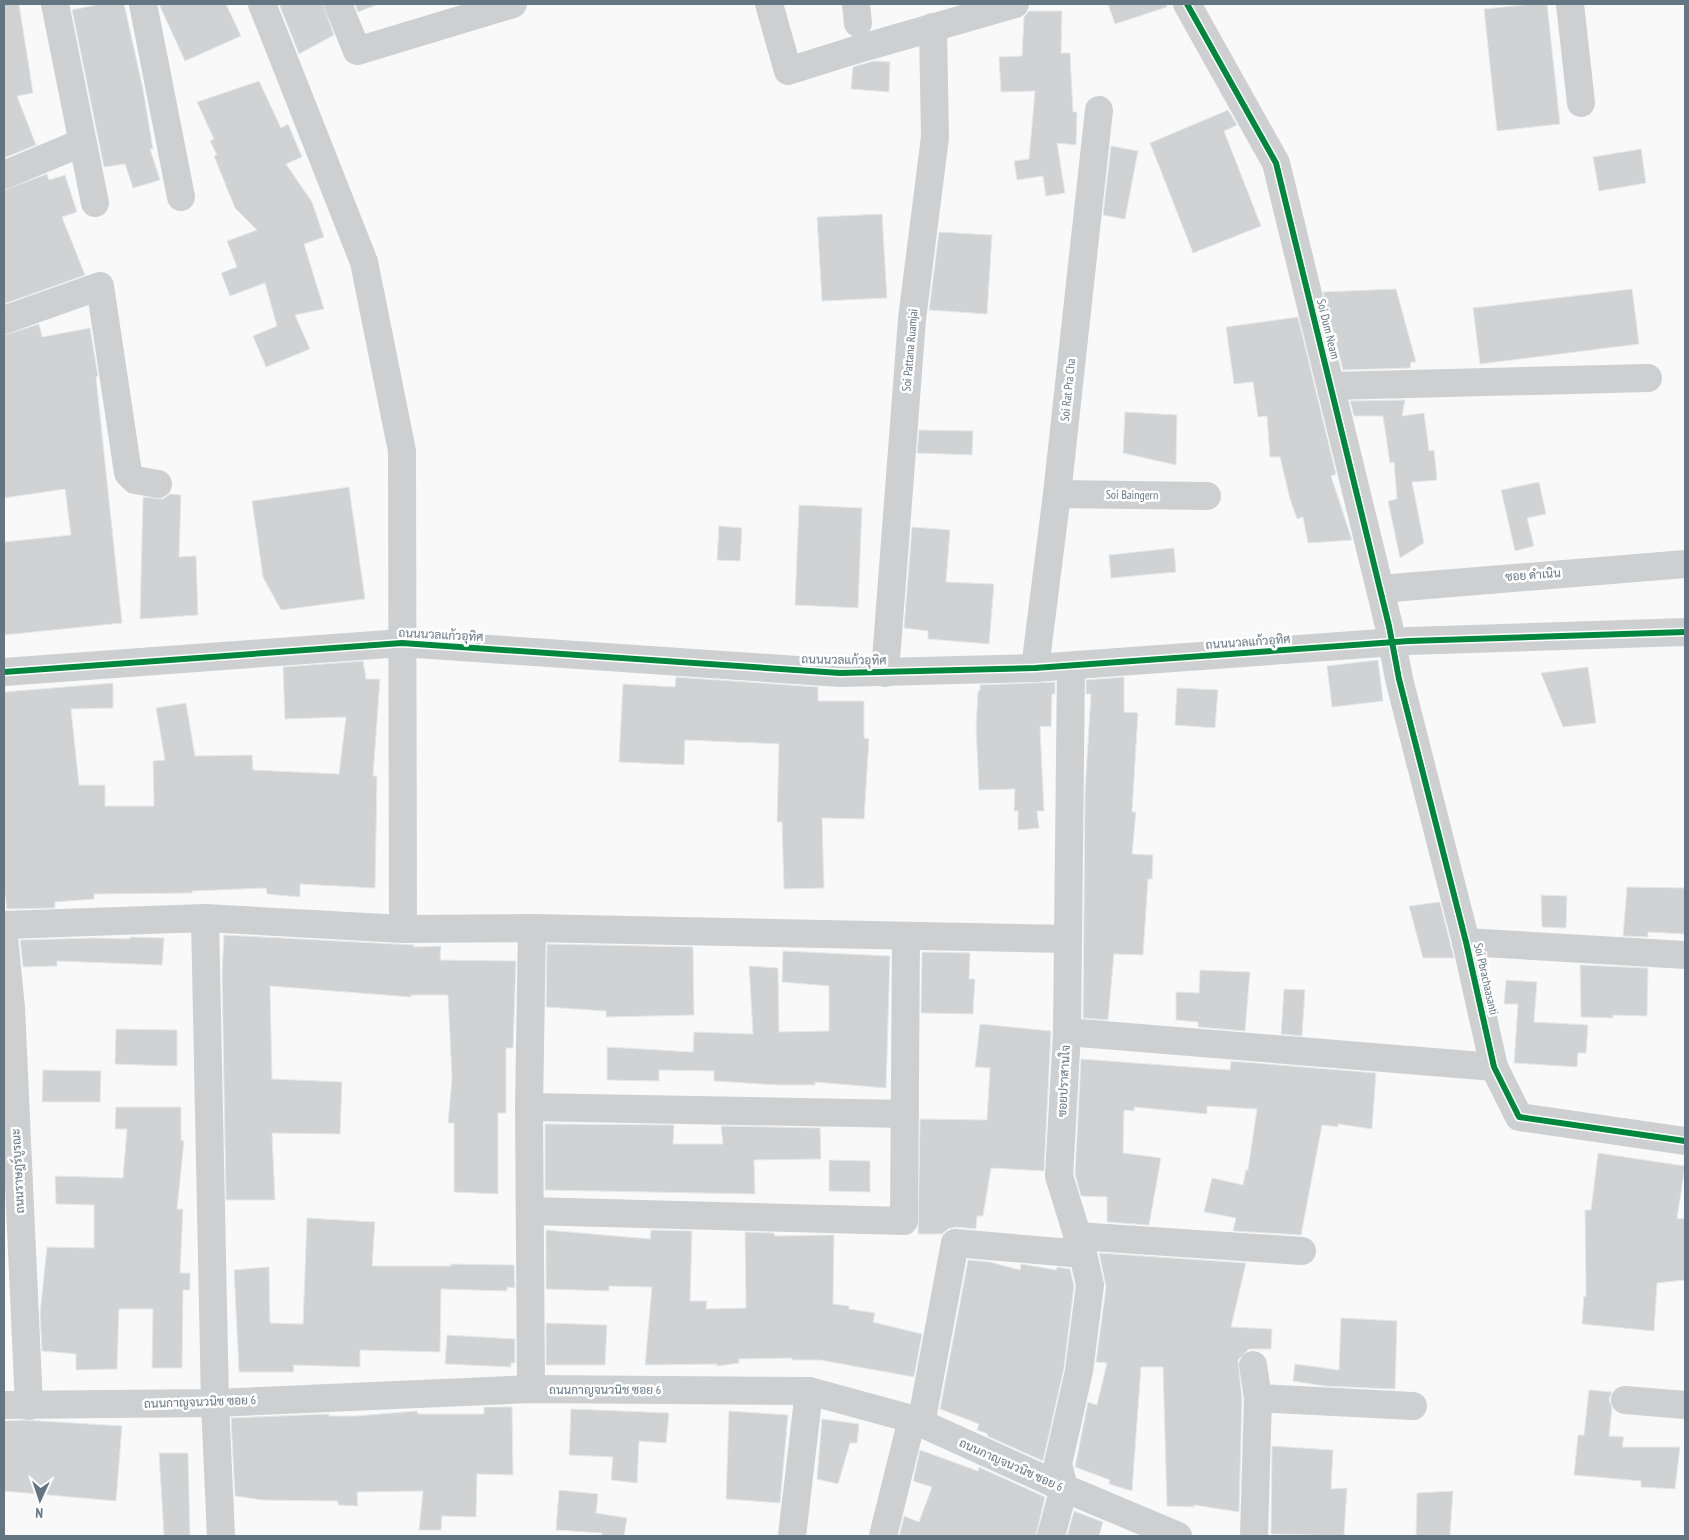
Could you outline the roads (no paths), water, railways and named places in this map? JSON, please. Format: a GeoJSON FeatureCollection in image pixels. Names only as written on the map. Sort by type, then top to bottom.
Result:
{"type":"FeatureCollection","features":[{"type":"Feature","properties":{"kind":"street"},"geometry":{"type":"LineString","coordinates":[[55,4],[81,143],[95,203]]}},
{"type":"Feature","properties":{"kind":"street"},"geometry":{"type":"LineString","coordinates":[[143,4],[181,197]]}},
{"type":"Feature","properties":{"kind":"street"},"geometry":{"type":"LineString","coordinates":[[262,4],[364,262],[402,451],[403,929]]}},
{"type":"Feature","properties":{"kind":"street"},"geometry":{"type":"LineString","coordinates":[[338,4],[357,51],[513,4]]}},
{"type":"Feature","properties":{"kind":"street"},"geometry":{"type":"LineString","coordinates":[[769,4],[788,72],[1015,4]]}},
{"type":"Feature","properties":{"kind":"street","name":"Soi Dum Neam"},"geometry":{"type":"LineString","coordinates":[[1187,4],[1276,163],[1380,590],[1399,679]]}},
{"type":"Feature","properties":{"kind":"street"},"geometry":{"type":"LineString","coordinates":[[1570,4],[1582,103]]}},
{"type":"Feature","properties":{"kind":"street","name":"Soi Pattana Ruamjai"},"geometry":{"type":"LineString","coordinates":[[885,672],[912,319],[934,137],[934,27]]}},
{"type":"Feature","properties":{"kind":"street","name":"Soi Rat Pra Cha"},"geometry":{"type":"LineString","coordinates":[[1035,668],[1057,494],[1100,110]]}},
{"type":"Feature","properties":{"kind":"street"},"geometry":{"type":"LineString","coordinates":[[4,175],[81,143]]}},
{"type":"Feature","properties":{"kind":"street"},"geometry":{"type":"LineString","coordinates":[[4,320],[100,286],[128,473],[134,480],[158,484]]}},
{"type":"Feature","properties":{"kind":"street"},"geometry":{"type":"LineString","coordinates":[[1331,386],[1648,378]]}},
{"type":"Feature","properties":{"kind":"street","name":"Soi Baingern"},"geometry":{"type":"LineString","coordinates":[[1057,494],[1207,496]]}},
{"type":"Feature","properties":{"kind":"street","name":"ซอย ดำเนิน"},"geometry":{"type":"LineString","coordinates":[[1380,590],[1685,564]]}},
{"type":"Feature","properties":{"kind":"street","name":"ถนนนวลแก้วอุทิศ"},"geometry":{"type":"LineString","coordinates":[[4,672],[402,644],[840,673],[885,672],[1071,666],[1392,642],[1685,632]]}},
{"type":"Feature","properties":{"kind":"street","name":"ซอยปราสานใจ"},"geometry":{"type":"LineString","coordinates":[[1064,1488],[1058,1464],[1079,1371],[1090,1285],[1059,1176],[1067,1032],[1071,666]]}},
{"type":"Feature","properties":{"kind":"street","name":"Soi Pbrachaasanti"},"geometry":{"type":"LineString","coordinates":[[1399,679],[1466,942],[1494,1067],[1518,1117],[1685,1141]]}},
{"type":"Feature","properties":{"kind":"street"},"geometry":{"type":"LineString","coordinates":[[205,918],[215,1403],[221,1536]]}},
{"type":"Feature","properties":{"kind":"street"},"geometry":{"type":"LineString","coordinates":[[4,925],[205,918],[403,929],[532,928],[1068,939]]}},
{"type":"Feature","properties":{"kind":"street"},"geometry":{"type":"LineString","coordinates":[[531,1389],[529,1107],[532,928]]}},
{"type":"Feature","properties":{"kind":"street","name":"ถนนราษฎร์บูรณะ"},"geometry":{"type":"LineString","coordinates":[[4,936],[17,1405]]}},
{"type":"Feature","properties":{"kind":"street"},"geometry":{"type":"LineString","coordinates":[[530,1211],[904,1221],[906,936]]}},
{"type":"Feature","properties":{"kind":"street"},"geometry":{"type":"LineString","coordinates":[[1466,942],[1685,955]]}},
{"type":"Feature","properties":{"kind":"street"},"geometry":{"type":"LineString","coordinates":[[1067,1032],[1494,1067]]}},
{"type":"Feature","properties":{"kind":"street"},"geometry":{"type":"LineString","coordinates":[[529,1107],[905,1114]]}},
{"type":"Feature","properties":{"kind":"street"},"geometry":{"type":"LineString","coordinates":[[883,1536],[916,1421],[955,1243],[1302,1251]]}},
{"type":"Feature","properties":{"kind":"street"},"geometry":{"type":"LineString","coordinates":[[1253,1365],[1258,1398],[1254,1536]]}},
{"type":"Feature","properties":{"kind":"street","name":"ถนนกาญจนวนิช ซอย 6"},"geometry":{"type":"LineString","coordinates":[[17,1405],[215,1403],[531,1389],[808,1391],[916,1421],[1064,1488],[1178,1536]]}},
{"type":"Feature","properties":{"kind":"street"},"geometry":{"type":"LineString","coordinates":[[792,1536],[808,1391]]}},
{"type":"Feature","properties":{"kind":"street"},"geometry":{"type":"LineString","coordinates":[[1258,1398],[1412,1406]]}},
{"type":"Feature","properties":{"kind":"street"},"geometry":{"type":"LineString","coordinates":[[1625,1400],[1685,1405]]}},
{"type":"Feature","properties":{"kind":"street"},"geometry":{"type":"LineString","coordinates":[[1051,1536],[1064,1488]]}}]}
